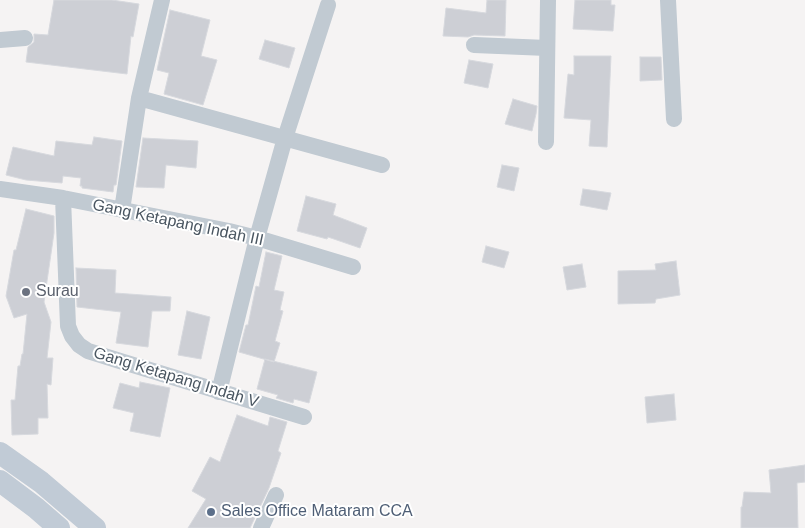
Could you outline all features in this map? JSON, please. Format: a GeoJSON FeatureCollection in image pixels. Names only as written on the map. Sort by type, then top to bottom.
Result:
{"type":"FeatureCollection","features":[{"type":"Feature","properties":{"kind":"main road"},"geometry":{"type":"LineString","coordinates":[[0,453],[41,482],[95,528]]}},
{"type":"Feature","properties":{"kind":"main road"},"geometry":{"type":"LineString","coordinates":[[0,482],[36,508],[59,528]]}},
{"type":"Feature","properties":{"kind":"street"},"geometry":{"type":"LineString","coordinates":[[122,210],[139,98],[162,0]]}},
{"type":"Feature","properties":{"kind":"street"},"geometry":{"type":"LineString","coordinates":[[546,142],[548,0]]}},
{"type":"Feature","properties":{"kind":"street"},"geometry":{"type":"LineString","coordinates":[[668,0],[674,119]]}},
{"type":"Feature","properties":{"kind":"street"},"geometry":{"type":"LineString","coordinates":[[219,392],[257,238],[285,138],[328,5]]}},
{"type":"Feature","properties":{"kind":"street"},"geometry":{"type":"LineString","coordinates":[[0,40],[25,38]]}},
{"type":"Feature","properties":{"kind":"street"},"geometry":{"type":"LineString","coordinates":[[474,45],[547,48]]}},
{"type":"Feature","properties":{"kind":"street"},"geometry":{"type":"LineString","coordinates":[[139,98],[382,165]]}},
{"type":"Feature","properties":{"kind":"street","name":"Gang Ketapang Indah III"},"geometry":{"type":"LineString","coordinates":[[0,189],[62,198],[185,222],[257,238],[353,267]]}},
{"type":"Feature","properties":{"kind":"street","name":"Gang Ketapang Indah V"},"geometry":{"type":"LineString","coordinates":[[62,198],[68,320],[70,331],[75,341],[88,351],[304,417]]}},
{"type":"Feature","properties":{"kind":"street"},"geometry":{"type":"LineString","coordinates":[[261,528],[276,495]]}},
{"type":"Feature","properties":{"kind":"building"},"geometry":{"type":"Polygon","coordinates":[[[54,0],[112,0],[139,4],[133,37],[131,36],[127,74],[26,62],[28,47],[34,42],[34,34],[48,35],[54,0]]]}},
{"type":"Feature","properties":{"kind":"building"},"geometry":{"type":"Polygon","coordinates":[[[487,0],[506,0],[505,36],[443,36],[446,8],[486,13],[487,0]]]}},
{"type":"Feature","properties":{"kind":"building"},"geometry":{"type":"Polygon","coordinates":[[[575,0],[611,0],[611,5],[615,5],[613,31],[573,29],[575,0]]]}},
{"type":"Feature","properties":{"kind":"building"},"geometry":{"type":"Polygon","coordinates":[[[170,10],[210,20],[201,56],[217,60],[203,105],[164,94],[169,73],[157,70],[170,10]]]}},
{"type":"Feature","properties":{"kind":"building"},"geometry":{"type":"Polygon","coordinates":[[[265,40],[295,48],[289,68],[259,59],[265,40]]]}},
{"type":"Feature","properties":{"kind":"building"},"geometry":{"type":"Polygon","coordinates":[[[574,56],[611,56],[607,147],[589,146],[591,120],[564,118],[568,74],[574,75],[574,56]]]}},
{"type":"Feature","properties":{"kind":"building"},"geometry":{"type":"Polygon","coordinates":[[[640,57],[661,57],[662,80],[640,81],[640,57]]]}},
{"type":"Feature","properties":{"kind":"building"},"geometry":{"type":"Polygon","coordinates":[[[469,60],[493,64],[488,88],[464,83],[469,60]]]}},
{"type":"Feature","properties":{"kind":"building"},"geometry":{"type":"Polygon","coordinates":[[[513,99],[537,106],[532,131],[505,124],[513,99]]]}},
{"type":"Feature","properties":{"kind":"building"},"geometry":{"type":"Polygon","coordinates":[[[94,137],[122,141],[116,185],[114,185],[113,192],[82,188],[80,186],[81,178],[63,176],[62,183],[26,180],[6,175],[13,147],[54,156],[56,141],[92,145],[94,137]]]}},
{"type":"Feature","properties":{"kind":"building"},"geometry":{"type":"Polygon","coordinates":[[[143,138],[198,141],[196,168],[166,165],[164,188],[136,187],[143,138]]]}},
{"type":"Feature","properties":{"kind":"building"},"geometry":{"type":"Polygon","coordinates":[[[502,165],[519,168],[514,191],[497,187],[502,165]]]}},
{"type":"Feature","properties":{"kind":"building"},"geometry":{"type":"Polygon","coordinates":[[[583,189],[611,193],[607,210],[580,205],[583,189]]]}},
{"type":"Feature","properties":{"kind":"building"},"geometry":{"type":"Polygon","coordinates":[[[306,196],[336,204],[333,215],[367,228],[360,248],[328,237],[327,239],[297,231],[306,196]]]}},
{"type":"Feature","properties":{"kind":"building"},"geometry":{"type":"Polygon","coordinates":[[[26,209],[54,216],[54,233],[44,302],[51,322],[47,358],[53,358],[51,385],[47,384],[48,418],[38,418],[38,434],[12,435],[11,400],[15,400],[18,366],[20,366],[23,354],[27,314],[14,318],[6,296],[14,250],[16,250],[26,209]]]}},
{"type":"Feature","properties":{"kind":"building"},"geometry":{"type":"Polygon","coordinates":[[[486,246],[509,252],[504,268],[482,262],[486,246]]]}},
{"type":"Feature","properties":{"kind":"building"},"geometry":{"type":"Polygon","coordinates":[[[266,252],[282,256],[274,290],[284,292],[280,310],[283,311],[275,341],[280,343],[274,362],[239,352],[246,325],[248,325],[256,286],[259,287],[266,252]]]}},
{"type":"Feature","properties":{"kind":"building"},"geometry":{"type":"Polygon","coordinates":[[[676,261],[680,295],[656,299],[655,303],[618,304],[618,271],[656,270],[655,264],[676,261]]]}},
{"type":"Feature","properties":{"kind":"building"},"geometry":{"type":"Polygon","coordinates":[[[582,264],[586,287],[567,290],[563,267],[582,264]]]}},
{"type":"Feature","properties":{"kind":"building"},"geometry":{"type":"Polygon","coordinates":[[[76,268],[116,270],[115,293],[171,297],[170,311],[152,311],[148,347],[116,343],[121,312],[77,307],[76,268]]]}},
{"type":"Feature","properties":{"kind":"building"},"geometry":{"type":"Polygon","coordinates":[[[187,311],[210,317],[201,359],[178,355],[187,311]]]}},
{"type":"Feature","properties":{"kind":"building"},"geometry":{"type":"Polygon","coordinates":[[[265,359],[317,372],[309,403],[294,399],[293,403],[276,398],[278,395],[257,389],[265,359]]]}},
{"type":"Feature","properties":{"kind":"building"},"geometry":{"type":"Polygon","coordinates":[[[140,382],[170,388],[160,437],[130,431],[134,413],[113,408],[120,383],[139,388],[140,382]]]}},
{"type":"Feature","properties":{"kind":"building"},"geometry":{"type":"Polygon","coordinates":[[[674,394],[676,420],[647,423],[645,397],[674,394]]]}},
{"type":"Feature","properties":{"kind":"building"},"geometry":{"type":"Polygon","coordinates":[[[237,415],[268,426],[270,417],[287,422],[278,451],[281,453],[269,488],[250,528],[188,528],[206,499],[192,491],[210,457],[220,462],[237,415]]]}},
{"type":"Feature","properties":{"kind":"building"},"geometry":{"type":"Polygon","coordinates":[[[805,465],[805,482],[797,483],[798,528],[741,528],[741,507],[744,492],[771,493],[769,470],[805,465]]]}},
{"type":"Feature","properties":{"kind":"place","name":"Surau"},"geometry":{"type":"Point","coordinates":[26,292]}},
{"type":"Feature","properties":{"kind":"place","name":"Sales Office Mataram CCA"},"geometry":{"type":"Point","coordinates":[211,512]}}]}
